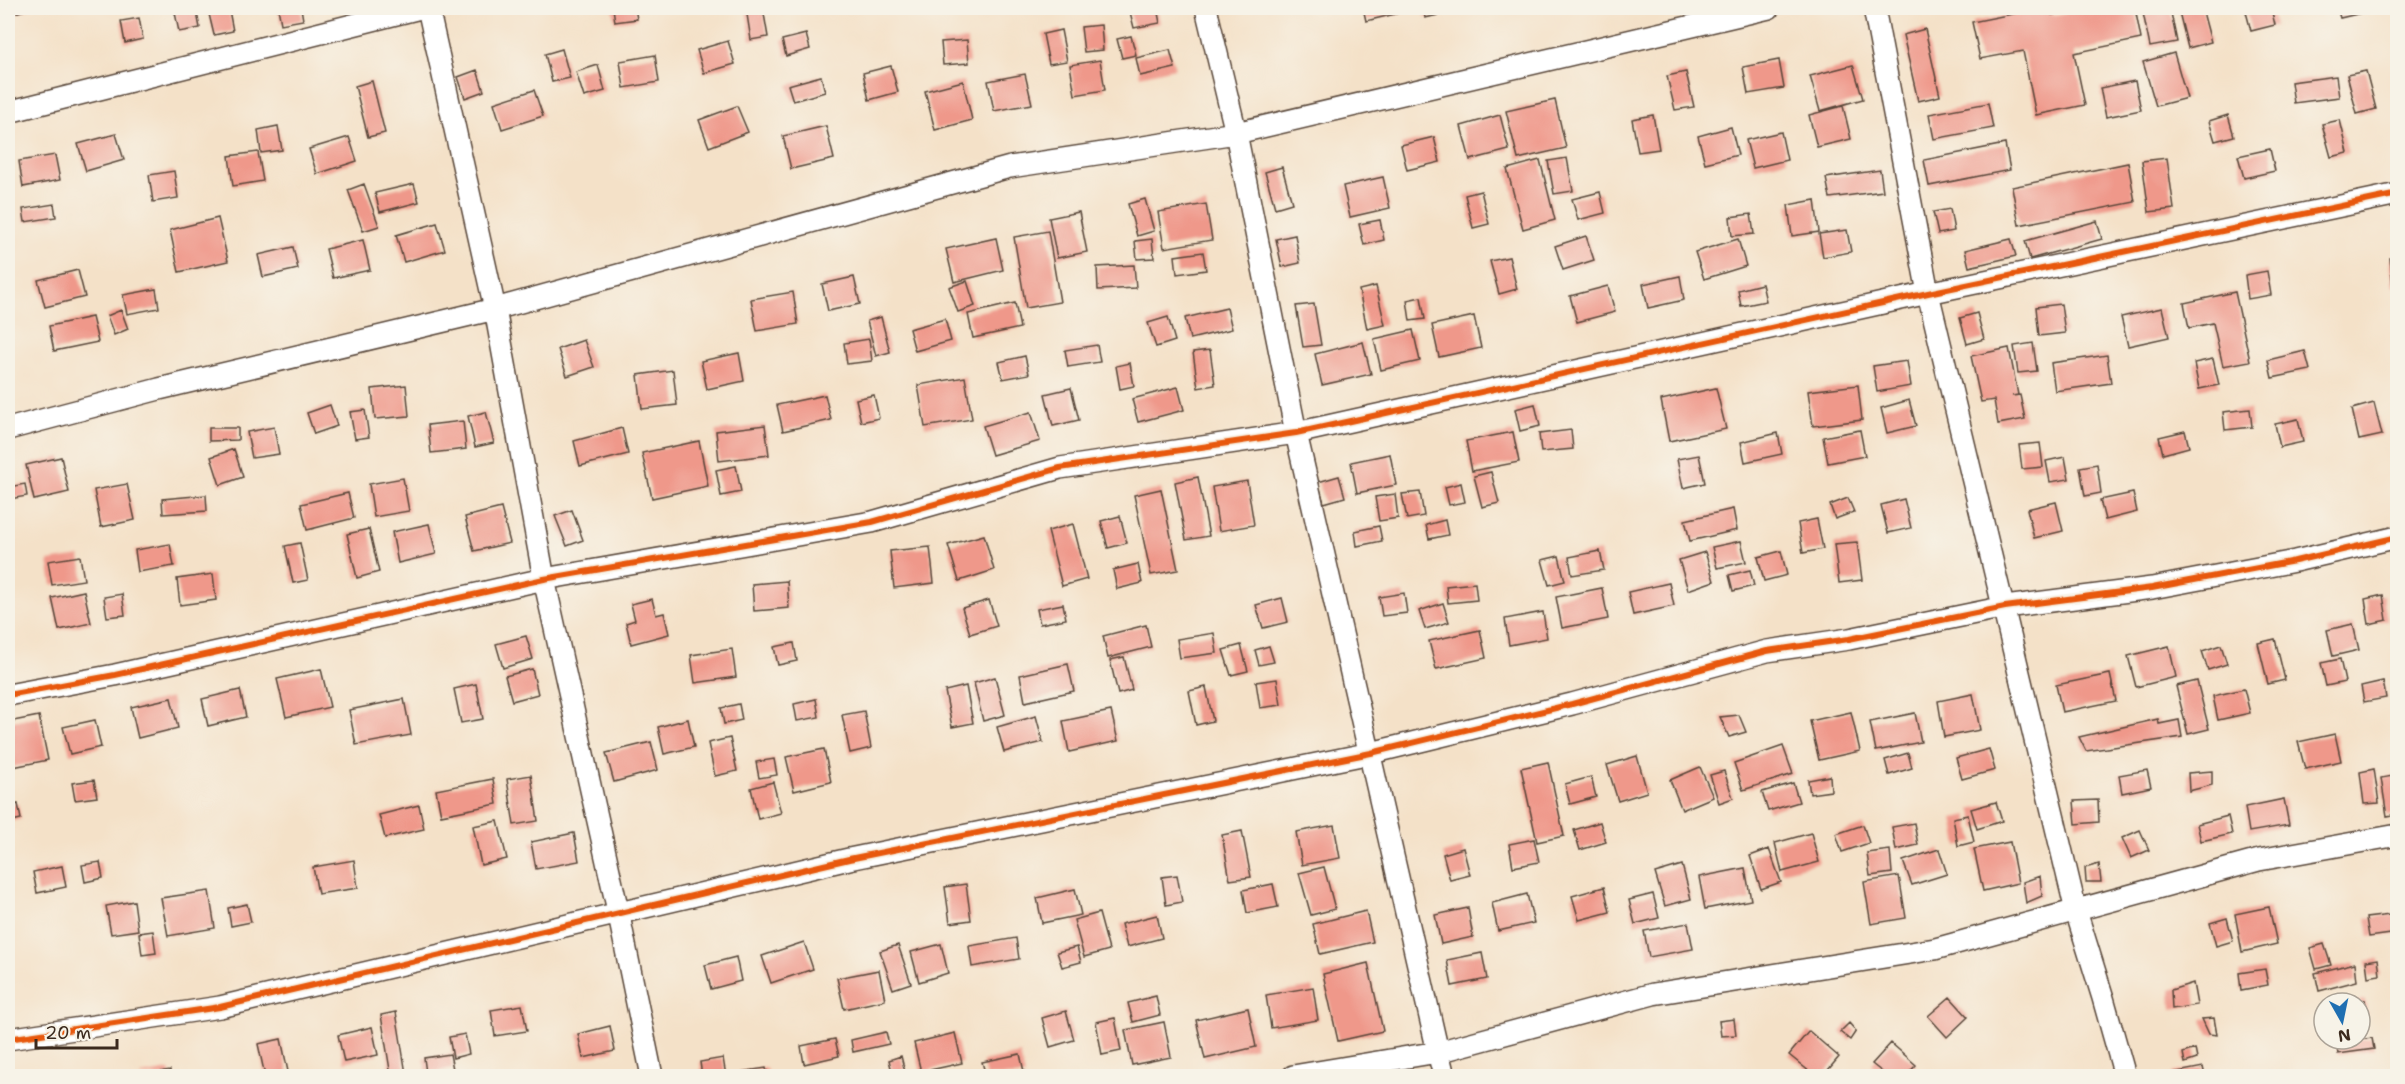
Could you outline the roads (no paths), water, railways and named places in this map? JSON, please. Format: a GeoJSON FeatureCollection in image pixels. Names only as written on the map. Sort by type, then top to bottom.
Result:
{"type":"FeatureCollection","features":[{"type":"Feature","properties":{"kind":"street"},"geometry":{"type":"LineString","coordinates":[[8,112],[420,8]]}},
{"type":"Feature","properties":{"kind":"street"},"geometry":{"type":"LineString","coordinates":[[428,8],[495,309],[544,579],[618,911],[652,1077]]}},
{"type":"Feature","properties":{"kind":"street"},"geometry":{"type":"LineString","coordinates":[[1206,8],[1236,133],[1296,434],[1444,1077]]}},
{"type":"Feature","properties":{"kind":"street"},"geometry":{"type":"LineString","coordinates":[[8,429],[159,389],[495,309],[1010,167],[1236,133],[1769,8]]}},
{"type":"Feature","properties":{"kind":"street"},"geometry":{"type":"LineString","coordinates":[[1874,8],[1929,293],[2076,911],[2125,1077]]}},
{"type":"Feature","properties":{"kind":"street"},"geometry":{"type":"LineString","coordinates":[[8,695],[115,675],[544,579],[872,522],[1060,468],[1296,434],[1929,293],[2397,194]]}},
{"type":"Feature","properties":{"kind":"street"},"geometry":{"type":"LineString","coordinates":[[8,1039],[220,1006],[618,911],[849,859],[1371,753],[1572,704],[1767,651],[1849,639],[2005,607],[2152,588],[2295,561],[2397,537]]}},
{"type":"Feature","properties":{"kind":"street"},"geometry":{"type":"LineString","coordinates":[[1293,1077],[1438,1052],[1653,994],[1935,949],[2259,860],[2397,835]]}}]}
